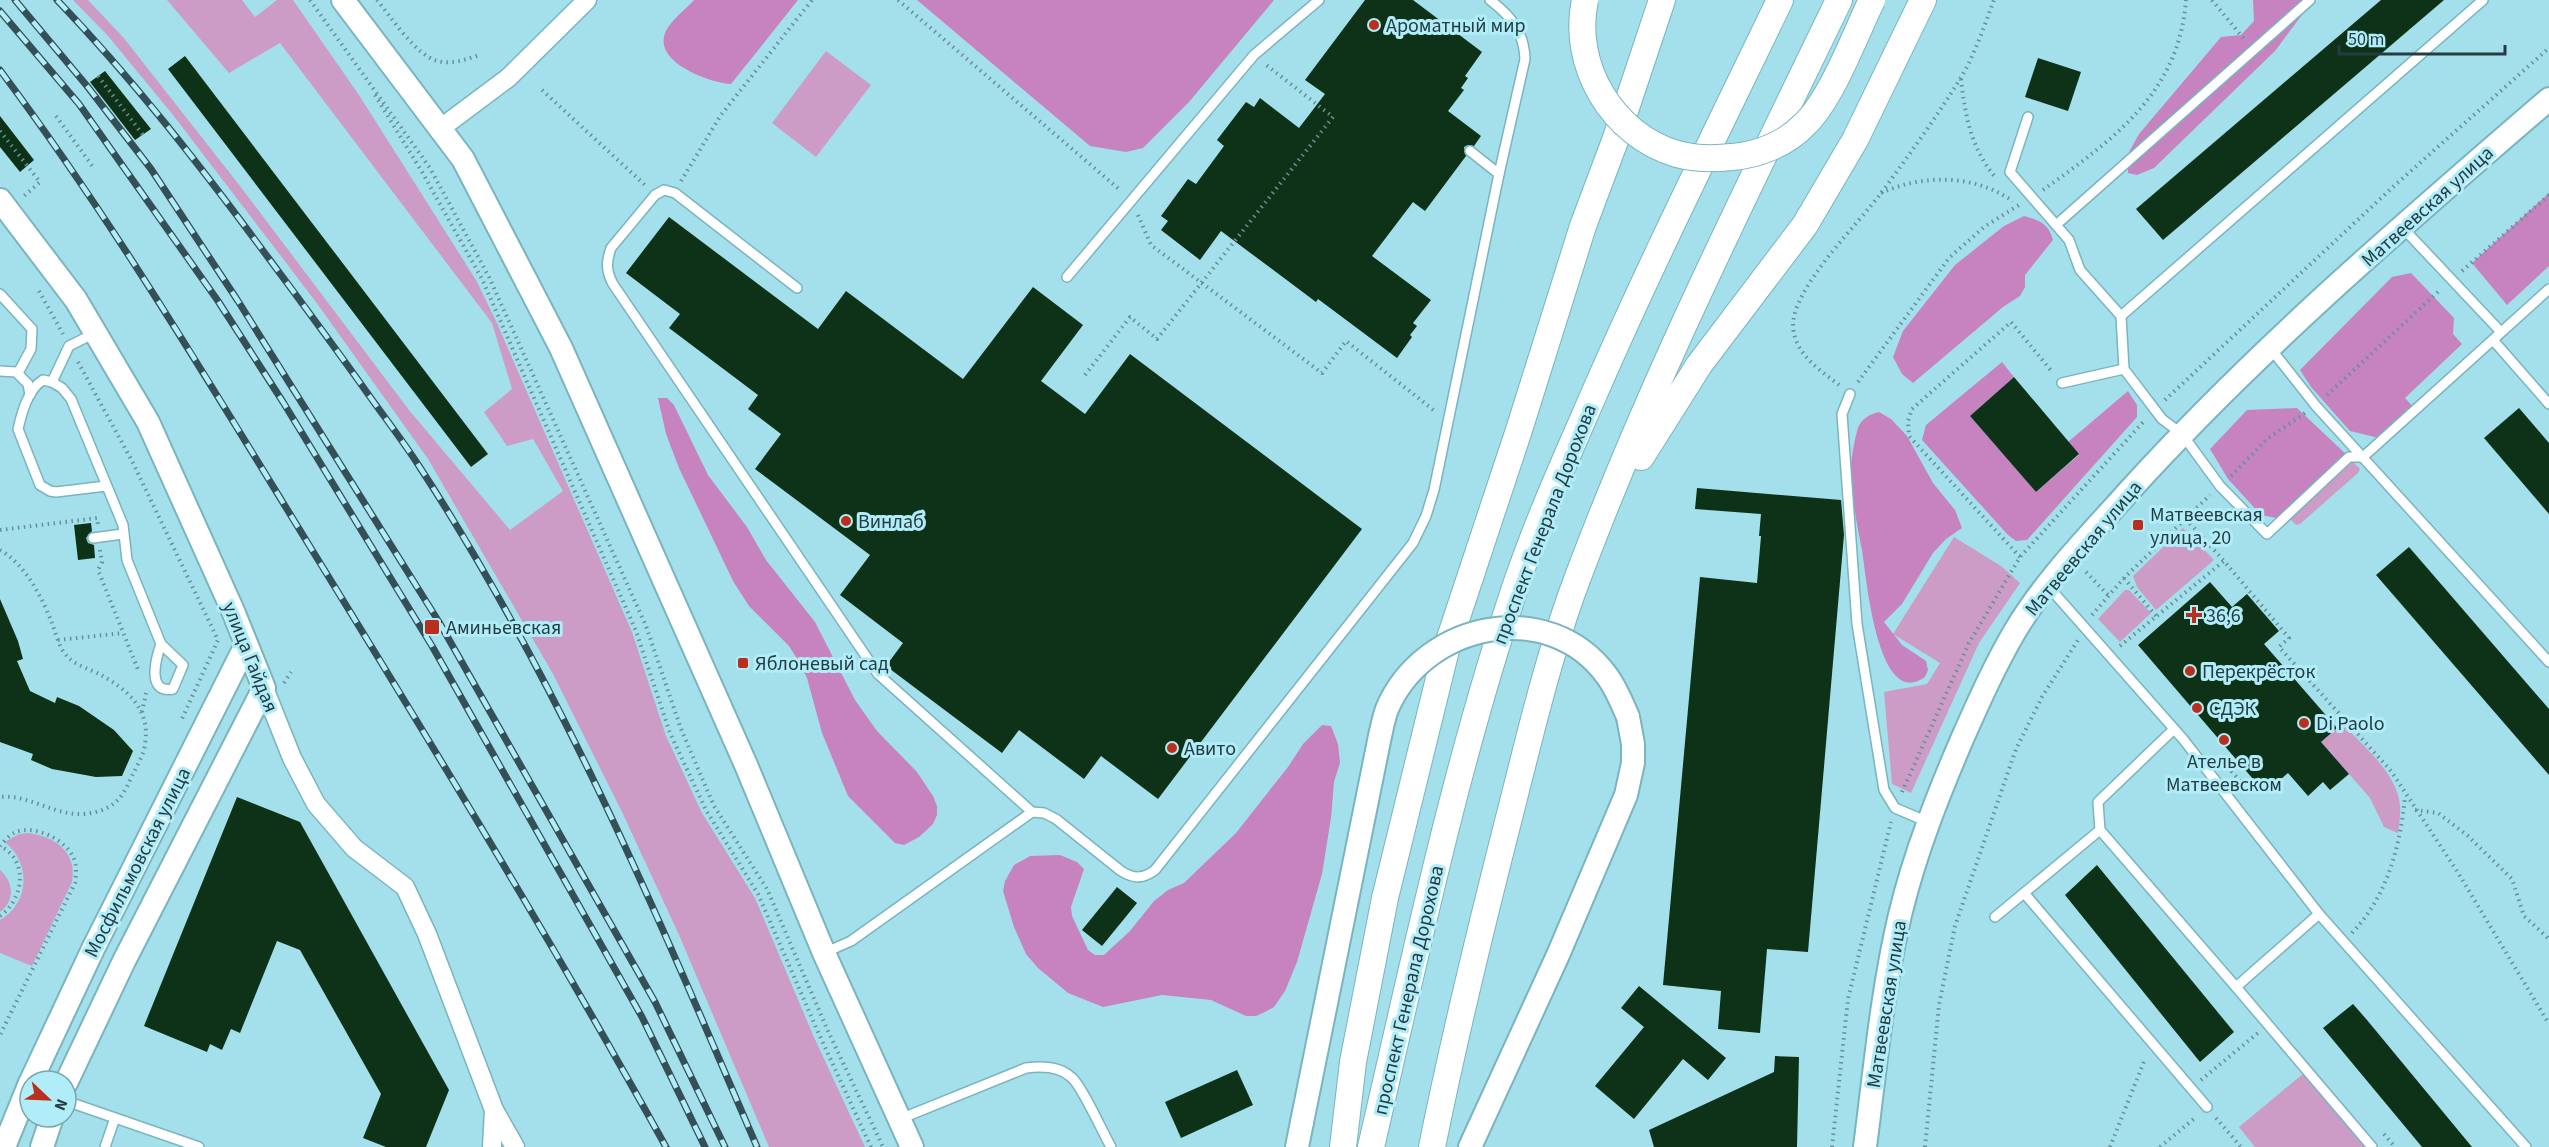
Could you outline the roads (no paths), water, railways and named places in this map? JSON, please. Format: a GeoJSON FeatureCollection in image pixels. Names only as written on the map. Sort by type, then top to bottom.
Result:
{"type":"FeatureCollection","features":[{"type":"Feature","properties":{"kind":"main road"},"geometry":{"type":"LineString","coordinates":[[1584,0],[1581,16],[1584,48],[1589,68],[1599,91],[1613,111],[1628,127],[1656,146],[1687,156],[1718,158],[1745,156],[1764,151],[1785,140],[1805,125],[1823,102],[1872,0]]}},
{"type":"Feature","properties":{"kind":"main road"},"geometry":{"type":"LineString","coordinates":[[1343,1147],[1353,1062],[1385,898],[1446,650],[1519,430],[1583,226],[1616,138],[1662,0]]}},
{"type":"Feature","properties":{"kind":"main road","name":"проспект Генерала Дорохова"},"geometry":{"type":"LineString","coordinates":[[1371,1147],[1435,872],[1486,680],[1518,579],[1567,455],[1644,280],[1780,0]]}},
{"type":"Feature","properties":{"kind":"main road"},"geometry":{"type":"LineString","coordinates":[[1432,1147],[1497,867],[1541,695],[1571,596],[1599,523],[1687,316],[1839,0]]}},
{"type":"Feature","properties":{"kind":"main road"},"geometry":{"type":"LineString","coordinates":[[1599,523],[1699,364],[1805,225],[1855,140],[1923,0]]}},
{"type":"Feature","properties":{"kind":"street"},"geometry":{"type":"LineString","coordinates":[[343,0],[463,159],[561,348],[746,765],[824,953],[912,1147]]}},
{"type":"Feature","properties":{"kind":"street"},"geometry":{"type":"LineString","coordinates":[[441,128],[508,78],[587,0]]}},
{"type":"Feature","properties":{"kind":"street","name":"Матвеевская улица"},"geometry":{"type":"LineString","coordinates":[[1865,1147],[1882,1016],[1900,916],[1928,822],[1981,696],[2015,631],[2047,585],[2090,534],[2182,434],[2401,226],[2549,99]]}},
{"type":"Feature","properties":{"kind":"street","name":"улица Гайдая"},"geometry":{"type":"LineString","coordinates":[[10,200],[76,300],[148,422],[246,645],[292,758],[316,804],[354,848],[405,887],[427,934],[494,1110],[515,1147]]}},
{"type":"Feature","properties":{"kind":"street"},"geometry":{"type":"LineString","coordinates":[[1297,1147],[1387,709],[1400,687],[1419,663],[1441,647],[1467,635],[1489,629],[1540,630],[1565,641],[1591,659],[1607,675],[1628,717],[1633,744],[1633,763],[1626,795],[1558,955],[1470,1147]]}},
{"type":"Feature","properties":{"kind":"street","name":"Мосфильмовская улица"},"geometry":{"type":"LineString","coordinates":[[36,1069],[88,958],[246,645]]}},
{"type":"Feature","properties":{"kind":"street","name":"Мосфильмовская улица"},"geometry":{"type":"LineString","coordinates":[[73,1069],[124,962],[264,688]]}},
{"type":"Feature","properties":{"kind":"street","name":"улица Гайдая"},"geometry":{"type":"LineString","coordinates":[[492,1147],[494,1110]]}},
{"type":"Feature","properties":{"kind":"street","name":"Мосфильмовская улица"},"geometry":{"type":"LineString","coordinates":[[4,1147],[18,1112]]}},
{"type":"Feature","properties":{"kind":"street"},"geometry":{"type":"LineString","coordinates":[[42,1147],[48,1129]]}},
{"type":"Feature","properties":{"kind":"lane"},"geometry":{"type":"LineString","coordinates":[[1067,277],[1254,55],[1319,0]]}},
{"type":"Feature","properties":{"kind":"lane"},"geometry":{"type":"LineString","coordinates":[[797,288],[675,193],[664,190],[655,195],[611,249],[607,259],[607,269],[613,284],[878,674],[1032,812],[1044,813],[1056,819],[1131,877],[1148,875],[1155,870],[1413,543],[1426,516],[1434,490],[1499,174],[1522,77],[1525,53],[1516,25],[1509,15],[1490,0]]}},
{"type":"Feature","properties":{"kind":"lane"},"geometry":{"type":"LineString","coordinates":[[2056,225],[2310,0]]}},
{"type":"Feature","properties":{"kind":"lane"},"geometry":{"type":"LineString","coordinates":[[2121,316],[2483,0]]}},
{"type":"Feature","properties":{"kind":"lane"},"geometry":{"type":"LineString","coordinates":[[2028,117],[2010,172],[2069,240],[2080,270],[2121,316],[2124,369],[2162,419],[2182,434],[2220,486],[2267,534],[2349,457],[2363,457],[2549,289]]}},
{"type":"Feature","properties":{"kind":"lane"},"geometry":{"type":"LineString","coordinates":[[1470,151],[1499,174]]}},
{"type":"Feature","properties":{"kind":"lane"},"geometry":{"type":"LineString","coordinates":[[2401,226],[2502,332]]}},
{"type":"Feature","properties":{"kind":"lane"},"geometry":{"type":"LineString","coordinates":[[0,294],[32,329],[32,349],[18,373]]}},
{"type":"Feature","properties":{"kind":"lane"},"geometry":{"type":"LineString","coordinates":[[52,382],[69,346],[95,333]]}},
{"type":"Feature","properties":{"kind":"lane"},"geometry":{"type":"LineString","coordinates":[[2493,340],[2549,404]]}},
{"type":"Feature","properties":{"kind":"lane"},"geometry":{"type":"LineString","coordinates":[[2271,349],[2316,406],[2549,662]]}},
{"type":"Feature","properties":{"kind":"lane"},"geometry":{"type":"LineString","coordinates":[[2062,382],[2124,369]]}},
{"type":"Feature","properties":{"kind":"lane"},"geometry":{"type":"LineString","coordinates":[[0,371],[18,373],[28,384],[30,395]]}},
{"type":"Feature","properties":{"kind":"lane"},"geometry":{"type":"LineString","coordinates":[[106,486],[56,492],[40,485],[18,429],[30,395],[43,380],[62,388],[71,399],[123,525],[127,560],[160,644],[183,665],[172,689],[167,690],[160,686],[155,679],[153,669],[160,644]]}},
{"type":"Feature","properties":{"kind":"lane"},"geometry":{"type":"LineString","coordinates":[[1850,394],[1842,414],[1857,624],[1884,790],[1895,808],[1928,822]]}},
{"type":"Feature","properties":{"kind":"lane"},"geometry":{"type":"LineString","coordinates":[[96,537],[123,534]]}},
{"type":"Feature","properties":{"kind":"lane"},"geometry":{"type":"LineString","coordinates":[[2047,585],[2174,729],[2319,914],[2526,1147]]}},
{"type":"Feature","properties":{"kind":"lane"},"geometry":{"type":"LineString","coordinates":[[2174,729],[2098,802],[2100,830],[2372,1147]]}},
{"type":"Feature","properties":{"kind":"lane"},"geometry":{"type":"LineString","coordinates":[[824,953],[851,941],[1032,812]]}},
{"type":"Feature","properties":{"kind":"lane"},"geometry":{"type":"LineString","coordinates":[[1995,917],[2100,830]]}},
{"type":"Feature","properties":{"kind":"lane"},"geometry":{"type":"LineString","coordinates":[[2024,893],[2207,1107]]}},
{"type":"Feature","properties":{"kind":"lane"},"geometry":{"type":"LineString","coordinates":[[2236,987],[2319,914]]}},
{"type":"Feature","properties":{"kind":"lane"},"geometry":{"type":"LineString","coordinates":[[900,1119],[1026,1068],[1040,1066],[1054,1068],[1072,1077],[1111,1147]]}},
{"type":"Feature","properties":{"kind":"lane"},"geometry":{"type":"LineString","coordinates":[[78,1105],[199,1147]]}},
{"type":"Feature","properties":{"kind":"lane"},"geometry":{"type":"LineString","coordinates":[[105,1147],[115,1118]]}},
{"type":"Feature","properties":{"kind":"railway"},"geometry":{"type":"LineString","coordinates":[[15,0],[87,86],[151,169],[238,301],[439,622],[655,1002],[725,1147]]}},
{"type":"Feature","properties":{"kind":"railway"},"geometry":{"type":"LineString","coordinates":[[57,0],[138,91],[240,219],[407,448],[469,547],[561,714],[603,799],[682,972],[757,1147]]}},
{"type":"Feature","properties":{"kind":"railway"},"geometry":{"type":"LineString","coordinates":[[0,11],[79,104],[218,301],[283,402],[432,646],[642,1017],[705,1147]]}},
{"type":"Feature","properties":{"kind":"railway"},"geometry":{"type":"LineString","coordinates":[[0,70],[82,185],[235,424],[491,844],[666,1147]]}},
{"type":"Feature","properties":{"kind":"place","name":"Ароматный мир"},"geometry":{"type":"Point","coordinates":[1374,25]}},
{"type":"Feature","properties":{"kind":"place","name":"Винлаб"},"geometry":{"type":"Point","coordinates":[846,521]}},
{"type":"Feature","properties":{"kind":"place","name":"Матвеевская улица, 20"},"geometry":{"type":"Point","coordinates":[2138,525]}},
{"type":"Feature","properties":{"kind":"place","name":"36,6"},"geometry":{"type":"Point","coordinates":[2194,615]}},
{"type":"Feature","properties":{"kind":"place","name":"Аминьевская"},"geometry":{"type":"Point","coordinates":[432,627]}},
{"type":"Feature","properties":{"kind":"place","name":"Яблоневый сад"},"geometry":{"type":"Point","coordinates":[743,663]}},
{"type":"Feature","properties":{"kind":"place","name":"Перекрёсток"},"geometry":{"type":"Point","coordinates":[2190,671]}},
{"type":"Feature","properties":{"kind":"place","name":"СДЭК"},"geometry":{"type":"Point","coordinates":[2197,708]}},
{"type":"Feature","properties":{"kind":"place","name":"Di Paolo"},"geometry":{"type":"Point","coordinates":[2304,723]}},
{"type":"Feature","properties":{"kind":"place","name":"Ателье в Матвеевском"},"geometry":{"type":"Point","coordinates":[2224,740]}},
{"type":"Feature","properties":{"kind":"place","name":"Авито"},"geometry":{"type":"Point","coordinates":[1172,748]}}]}
